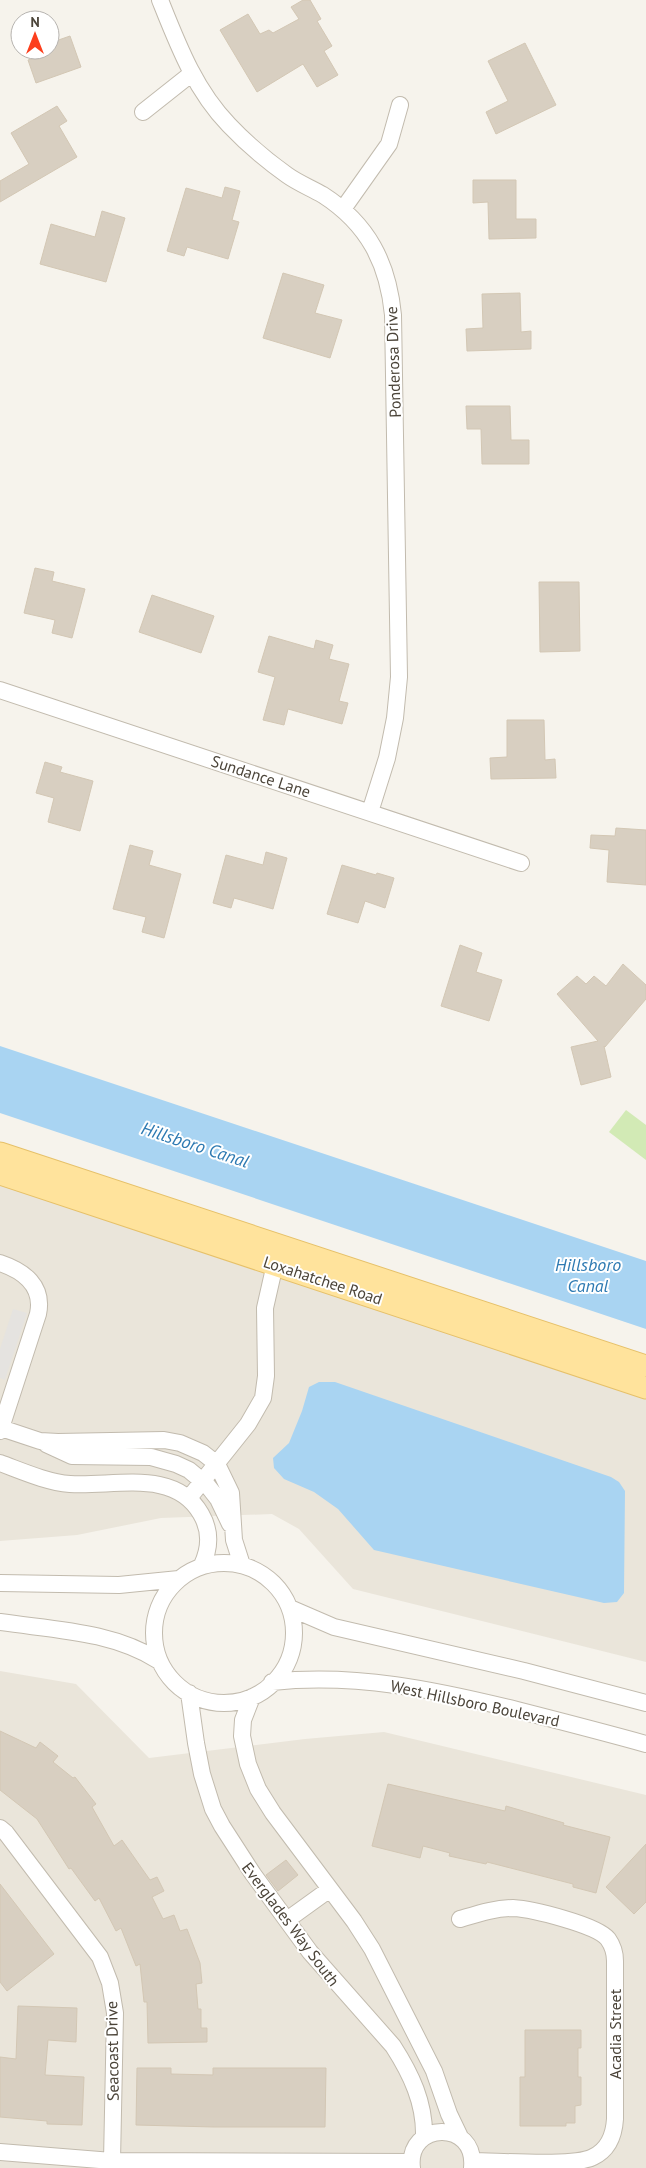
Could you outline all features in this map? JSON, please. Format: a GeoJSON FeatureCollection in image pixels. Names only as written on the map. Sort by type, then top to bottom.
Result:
{"type":"FeatureCollection","features":[{"type":"Feature","properties":{"kind":"main road","name":"Loxahatchee Road"},"geometry":{"type":"LineString","coordinates":[[0,1153],[646,1366]]}},
{"type":"Feature","properties":{"kind":"main road","name":"Loxahatchee Road"},"geometry":{"type":"LineString","coordinates":[[0,1174],[646,1388]]}},
{"type":"Feature","properties":{"kind":"street","name":"Ponderosa Drive"},"geometry":{"type":"LineString","coordinates":[[160,0],[191,74],[202,93],[228,124],[256,152],[289,176],[343,209],[361,228],[375,247],[385,268],[391,291],[393,315],[399,677],[395,718],[387,758],[370,812]]}},
{"type":"Feature","properties":{"kind":"street"},"geometry":{"type":"LineString","coordinates":[[143,112],[191,74]]}},
{"type":"Feature","properties":{"kind":"street"},"geometry":{"type":"LineString","coordinates":[[343,209],[388,144],[400,105]]}},
{"type":"Feature","properties":{"kind":"street","name":"Sundance Lane"},"geometry":{"type":"LineString","coordinates":[[0,690],[521,863]]}},
{"type":"Feature","properties":{"kind":"street"},"geometry":{"type":"LineString","coordinates":[[0,1263],[21,1272],[33,1284],[37,1290],[39,1307],[0,1429],[40,1441],[159,1458],[183,1467],[203,1481],[218,1499],[233,1528]]}},
{"type":"Feature","properties":{"kind":"street"},"geometry":{"type":"LineString","coordinates":[[189,1498],[254,1416],[263,1398],[266,1376],[266,1308],[275,1264]]}},
{"type":"Feature","properties":{"kind":"street"},"geometry":{"type":"LineString","coordinates":[[93,1449],[172,1441],[196,1450],[216,1464],[231,1493],[236,1551],[242,1565]]}},
{"type":"Feature","properties":{"kind":"street"},"geometry":{"type":"LineString","coordinates":[[93,1449],[94,1484]]}},
{"type":"Feature","properties":{"kind":"street"},"geometry":{"type":"LineString","coordinates":[[0,1463],[53,1481],[70,1484],[154,1484],[171,1488],[189,1498],[200,1512],[207,1529],[209,1546],[202,1565]]}},
{"type":"Feature","properties":{"kind":"street"},"geometry":{"type":"LineString","coordinates":[[223,1563],[242,1565],[262,1574],[279,1588],[290,1608],[293,1620],[293,1642],[286,1664],[272,1682],[252,1696],[241,1701],[221,1703],[200,1699],[173,1680],[160,1661],[153,1634],[156,1616],[166,1592],[179,1579],[202,1565],[223,1563]]}},
{"type":"Feature","properties":{"kind":"street"},"geometry":{"type":"LineString","coordinates":[[0,1583],[120,1585],[179,1579]]}},
{"type":"Feature","properties":{"kind":"street"},"geometry":{"type":"LineString","coordinates":[[290,1608],[334,1627],[524,1671],[646,1704]]}},
{"type":"Feature","properties":{"kind":"street"},"geometry":{"type":"LineString","coordinates":[[0,1622],[113,1639],[136,1647],[160,1661]]}},
{"type":"Feature","properties":{"kind":"street","name":"West Hillsboro Boulevard"},"geometry":{"type":"LineString","coordinates":[[272,1682],[344,1680],[412,1687],[492,1704],[646,1744]]}},
{"type":"Feature","properties":{"kind":"street","name":"Everglades Way South"},"geometry":{"type":"LineString","coordinates":[[189,1693],[197,1751],[213,1808],[236,1849],[310,1952],[382,2033],[403,2061],[423,2110],[424,2137]]}},
{"type":"Feature","properties":{"kind":"street"},"geometry":{"type":"LineString","coordinates":[[252,1696],[243,1720],[242,1736],[253,1776],[269,1807],[354,1921],[379,1963],[430,2063],[449,2114],[460,2137],[466,2143],[472,2164]]}},
{"type":"Feature","properties":{"kind":"street","name":"Seacoast Drive"},"geometry":{"type":"LineString","coordinates":[[0,1828],[6,1833],[100,1957],[110,1983],[115,2013],[112,2160]]}},
{"type":"Feature","properties":{"kind":"street"},"geometry":{"type":"LineString","coordinates":[[287,1920],[330,1889]]}},
{"type":"Feature","properties":{"kind":"street","name":"Acadia Street"},"geometry":{"type":"LineString","coordinates":[[460,1918],[512,1908],[587,1926],[603,1934],[609,1940],[615,1954],[615,2119],[612,2135],[606,2147],[593,2157],[576,2161],[472,2164]]}},
{"type":"Feature","properties":{"kind":"street"},"geometry":{"type":"LineString","coordinates":[[0,2152],[112,2160],[284,2165],[412,2165],[413,2152],[424,2137],[442,2131],[460,2137]]}},
{"type":"Feature","properties":{"kind":"shaded area"},"geometry":{"type":"Polygon","coordinates":[[[0,1182],[646,1395],[646,1662],[353,1589],[299,1529],[272,1514],[161,1518],[77,1535],[0,1541],[0,1182]]]}},
{"type":"Feature","properties":{"kind":"shaded area"},"geometry":{"type":"Polygon","coordinates":[[[13,1309],[27,1313],[5,1380],[0,1378],[0,1349],[13,1309]]]}},
{"type":"Feature","properties":{"kind":"shaded area"},"geometry":{"type":"Polygon","coordinates":[[[0,1671],[76,1684],[149,1758],[305,1739],[384,1732],[646,1795],[646,2168],[0,2168],[0,1671]]]}},
{"type":"Feature","properties":{"kind":"green space"},"geometry":{"type":"Polygon","coordinates":[[[626,1110],[646,1125],[646,1160],[609,1132],[626,1110]]]}},
{"type":"Feature","properties":{"kind":"water","name":"Hillsboro Canal"},"geometry":{"type":"Polygon","coordinates":[[[0,1046],[646,1261],[646,1329],[0,1113],[0,1046]]]}},
{"type":"Feature","properties":{"kind":"water"},"geometry":{"type":"Polygon","coordinates":[[[319,1382],[335,1382],[611,1477],[619,1482],[625,1491],[624,1593],[617,1602],[604,1603],[374,1550],[338,1509],[314,1492],[284,1479],[274,1468],[273,1458],[289,1443],[309,1387],[319,1382]]]}},
{"type":"Feature","properties":{"kind":"building"},"geometry":{"type":"Polygon","coordinates":[[[303,0],[310,0],[321,19],[317,21],[332,46],[324,51],[338,75],[317,87],[303,64],[257,92],[220,30],[248,14],[260,34],[269,30],[273,33],[299,19],[291,7],[303,0]]]}},
{"type":"Feature","properties":{"kind":"building"},"geometry":{"type":"Polygon","coordinates":[[[70,36],[81,67],[36,83],[28,60],[60,60],[60,40],[70,36]]]}},
{"type":"Feature","properties":{"kind":"building"},"geometry":{"type":"Polygon","coordinates":[[[525,43],[556,105],[496,134],[486,112],[508,101],[488,61],[525,43]]]}},
{"type":"Feature","properties":{"kind":"building"},"geometry":{"type":"Polygon","coordinates":[[[57,106],[67,121],[59,126],[77,157],[0,202],[0,181],[29,164],[11,133],[57,106]]]}},
{"type":"Feature","properties":{"kind":"building"},"geometry":{"type":"Polygon","coordinates":[[[473,180],[516,180],[516,219],[536,219],[536,238],[489,239],[488,202],[473,203],[473,180]]]}},
{"type":"Feature","properties":{"kind":"building"},"geometry":{"type":"Polygon","coordinates":[[[225,187],[240,191],[232,220],[239,222],[228,259],[187,247],[184,256],[167,251],[186,188],[222,198],[225,187]]]}},
{"type":"Feature","properties":{"kind":"building"},"geometry":{"type":"Polygon","coordinates":[[[102,211],[125,218],[106,282],[40,264],[51,224],[95,237],[102,211]]]}},
{"type":"Feature","properties":{"kind":"building"},"geometry":{"type":"Polygon","coordinates":[[[283,273],[324,285],[315,313],[342,320],[330,358],[263,338],[283,273]]]}},
{"type":"Feature","properties":{"kind":"building"},"geometry":{"type":"Polygon","coordinates":[[[520,293],[521,332],[531,331],[531,349],[467,351],[466,329],[483,328],[482,294],[520,293]]]}},
{"type":"Feature","properties":{"kind":"building"},"geometry":{"type":"Polygon","coordinates":[[[466,406],[510,406],[511,440],[529,440],[529,464],[482,464],[481,429],[467,429],[466,406]]]}},
{"type":"Feature","properties":{"kind":"building"},"geometry":{"type":"Polygon","coordinates":[[[35,568],[54,572],[52,581],[85,589],[72,638],[52,633],[55,620],[24,613],[35,568]]]}},
{"type":"Feature","properties":{"kind":"building"},"geometry":{"type":"Polygon","coordinates":[[[539,582],[579,582],[580,651],[540,652],[539,582]]]}},
{"type":"Feature","properties":{"kind":"building"},"geometry":{"type":"Polygon","coordinates":[[[152,595],[214,616],[201,653],[139,632],[152,595]]]}},
{"type":"Feature","properties":{"kind":"building"},"geometry":{"type":"Polygon","coordinates":[[[269,636],[314,649],[316,640],[333,645],[329,659],[349,664],[339,701],[348,703],[342,724],[288,709],[284,725],[263,720],[275,677],[258,672],[269,636]]]}},
{"type":"Feature","properties":{"kind":"building"},"geometry":{"type":"Polygon","coordinates":[[[507,720],[544,720],[545,760],[555,759],[556,778],[491,779],[490,758],[507,757],[507,720]]]}},
{"type":"Feature","properties":{"kind":"building"},"geometry":{"type":"Polygon","coordinates":[[[45,762],[62,767],[60,772],[93,781],[80,831],[48,822],[54,798],[36,793],[45,762]]]}},
{"type":"Feature","properties":{"kind":"building"},"geometry":{"type":"Polygon","coordinates":[[[616,828],[646,830],[646,885],[607,882],[609,850],[590,848],[591,835],[615,836],[616,828]]]}},
{"type":"Feature","properties":{"kind":"building"},"geometry":{"type":"Polygon","coordinates":[[[130,845],[153,851],[149,865],[181,874],[164,938],[142,932],[146,917],[113,909],[130,845]]]}},
{"type":"Feature","properties":{"kind":"building"},"geometry":{"type":"Polygon","coordinates":[[[266,852],[287,858],[273,909],[234,898],[231,908],[213,903],[226,855],[263,865],[266,852]]]}},
{"type":"Feature","properties":{"kind":"building"},"geometry":{"type":"Polygon","coordinates":[[[342,865],[394,878],[385,908],[365,901],[358,923],[327,914],[342,865]]]}},
{"type":"Feature","properties":{"kind":"building"},"geometry":{"type":"Polygon","coordinates":[[[460,945],[482,953],[476,972],[502,980],[489,1021],[441,1006],[460,945]]]}},
{"type":"Feature","properties":{"kind":"building"},"geometry":{"type":"Polygon","coordinates":[[[623,964],[646,985],[646,999],[604,1046],[611,1077],[581,1085],[571,1047],[598,1041],[557,994],[577,976],[586,984],[594,976],[606,986],[623,964]]]}},
{"type":"Feature","properties":{"kind":"building"},"geometry":{"type":"Polygon","coordinates":[[[0,1731],[36,1748],[40,1742],[58,1756],[53,1762],[73,1778],[75,1777],[96,1804],[92,1807],[114,1846],[122,1840],[150,1880],[157,1877],[164,1891],[152,1897],[163,1919],[174,1915],[180,1931],[187,1929],[200,1963],[202,1983],[196,1984],[198,2009],[201,2009],[201,2028],[207,2028],[207,2042],[148,2043],[147,2002],[144,2002],[140,1964],[136,1966],[121,1928],[116,1931],[99,1898],[95,1901],[71,1868],[69,1869],[37,1819],[0,1790],[0,1731]]]}},
{"type":"Feature","properties":{"kind":"building"},"geometry":{"type":"Polygon","coordinates":[[[388,1784],[505,1811],[506,1806],[564,1823],[563,1825],[610,1837],[596,1893],[573,1887],[573,1884],[487,1862],[486,1864],[449,1856],[450,1853],[423,1846],[420,1858],[372,1846],[388,1784]]]}},
{"type":"Feature","properties":{"kind":"building"},"geometry":{"type":"Polygon","coordinates":[[[646,1844],[646,1902],[634,1914],[606,1887],[646,1844]]]}},
{"type":"Feature","properties":{"kind":"building"},"geometry":{"type":"Polygon","coordinates":[[[286,1860],[298,1875],[278,1891],[266,1875],[286,1860]]]}},
{"type":"Feature","properties":{"kind":"building"},"geometry":{"type":"Polygon","coordinates":[[[0,1884],[54,1954],[7,1991],[0,1982],[0,1884]]]}},
{"type":"Feature","properties":{"kind":"building"},"geometry":{"type":"Polygon","coordinates":[[[18,2006],[77,2008],[76,2042],[48,2040],[45,2075],[84,2077],[82,2125],[47,2124],[47,2121],[0,2117],[0,2057],[16,2059],[18,2006]]]}},
{"type":"Feature","properties":{"kind":"building"},"geometry":{"type":"Polygon","coordinates":[[[525,2030],[581,2030],[581,2048],[578,2048],[578,2077],[581,2077],[581,2105],[575,2106],[575,2123],[566,2123],[566,2126],[520,2126],[520,2077],[525,2077],[525,2030]]]}},
{"type":"Feature","properties":{"kind":"building"},"geometry":{"type":"Polygon","coordinates":[[[137,2068],[171,2068],[171,2074],[213,2075],[213,2068],[326,2068],[325,2127],[136,2125],[137,2068]]]}}]}
